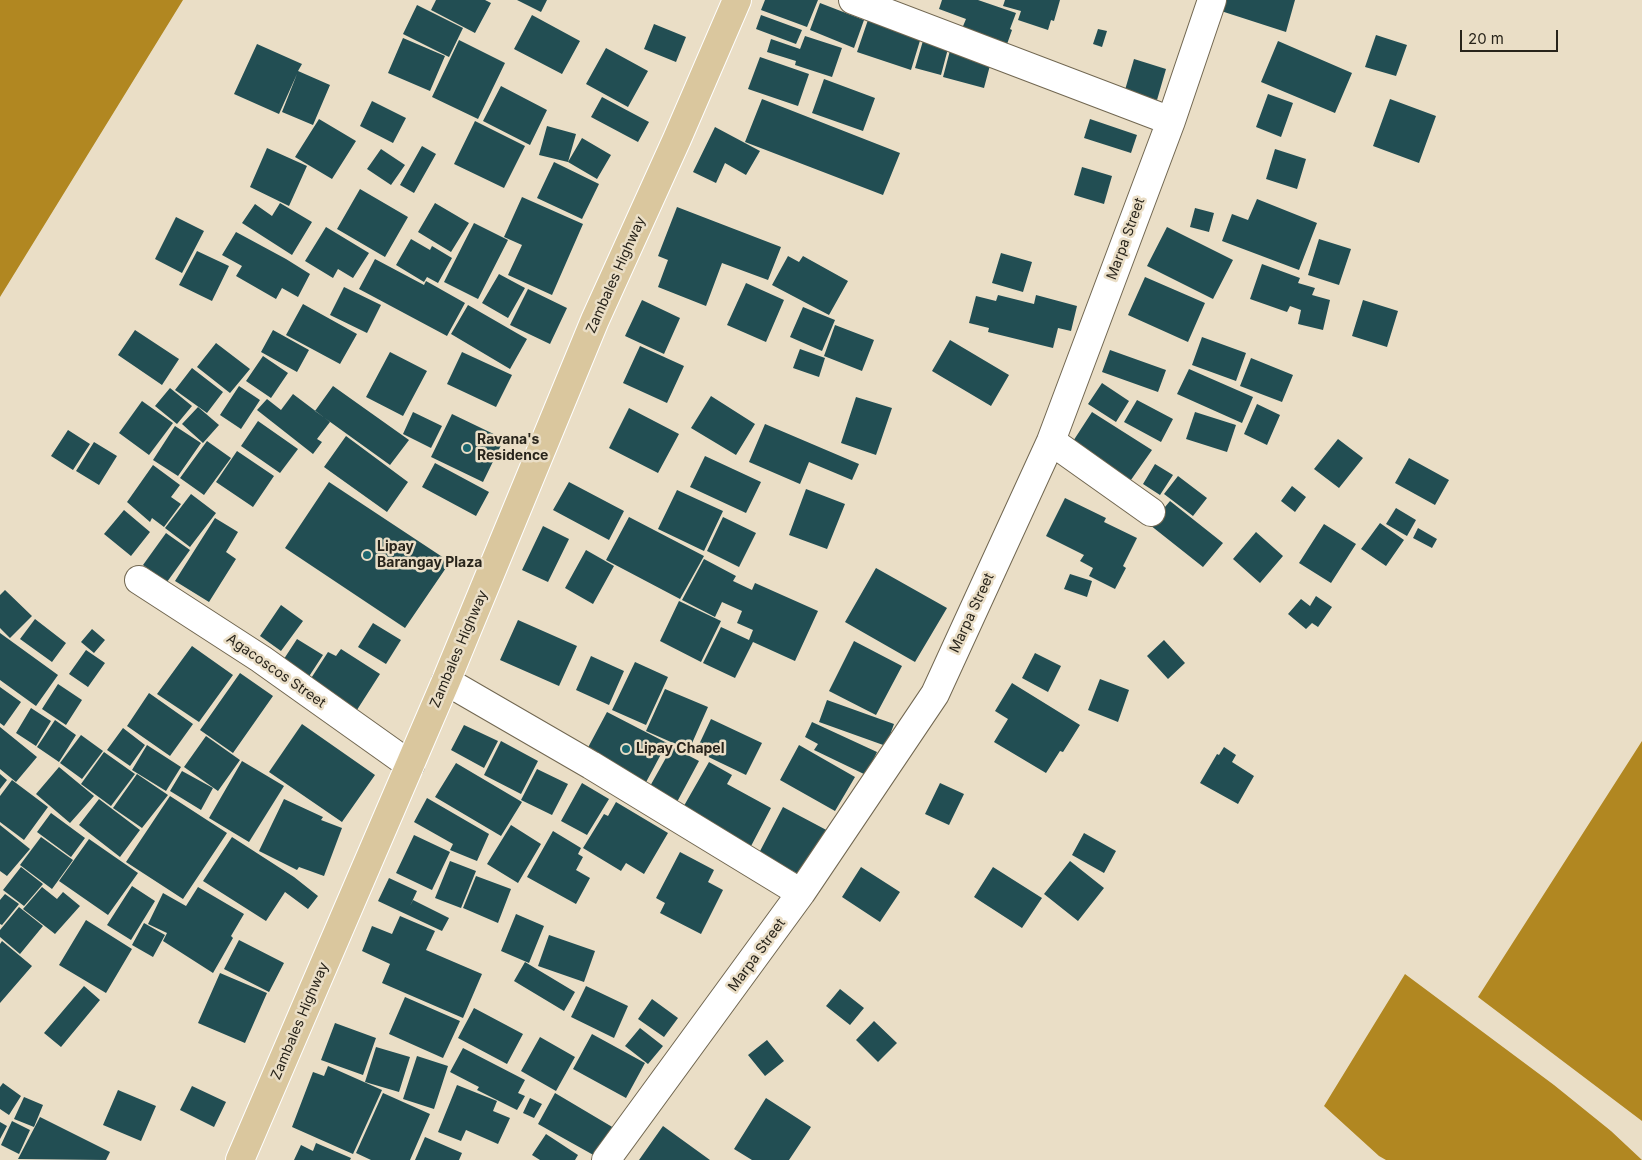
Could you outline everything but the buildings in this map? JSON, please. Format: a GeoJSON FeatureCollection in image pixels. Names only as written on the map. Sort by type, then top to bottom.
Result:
{"type":"FeatureCollection","features":[{"type":"Feature","properties":{"kind":"main road","name":"Zambales Highway"},"geometry":{"type":"LineString","coordinates":[[240,1160],[446,681],[595,320],[677,139],[737,0]]}},
{"type":"Feature","properties":{"kind":"street"},"geometry":{"type":"LineString","coordinates":[[853,0],[1171,121]]}},
{"type":"Feature","properties":{"kind":"street","name":"Marpa Street"},"geometry":{"type":"LineString","coordinates":[[606,1160],[801,893],[935,694],[1051,441],[1171,121],[1212,0]]}},
{"type":"Feature","properties":{"kind":"street"},"geometry":{"type":"LineString","coordinates":[[1051,441],[1151,512]]}},
{"type":"Feature","properties":{"kind":"street","name":"Agacoscos Street"},"geometry":{"type":"LineString","coordinates":[[139,580],[261,658],[410,765]]}},
{"type":"Feature","properties":{"kind":"street"},"geometry":{"type":"LineString","coordinates":[[446,681],[590,765],[801,893]]}},
{"type":"Feature","properties":{"kind":"shaded area"},"geometry":{"type":"Polygon","coordinates":[[[0,0],[183,0],[0,297],[0,0]]]}},
{"type":"Feature","properties":{"kind":"shaded area"},"geometry":{"type":"Polygon","coordinates":[[[1642,741],[1642,1121],[1478,997],[1642,741]]]}},
{"type":"Feature","properties":{"kind":"shaded area"},"geometry":{"type":"Polygon","coordinates":[[[1405,974],[1554,1085],[1611,1131],[1642,1160],[1386,1160],[1379,1156],[1324,1106],[1405,974]]]}},
{"type":"Feature","properties":{"kind":"place","name":"Ravana's Residence"},"geometry":{"type":"Point","coordinates":[467,448]}},
{"type":"Feature","properties":{"kind":"place","name":"Lipay Barangay Plaza"},"geometry":{"type":"Point","coordinates":[367,555]}},
{"type":"Feature","properties":{"kind":"place","name":"Lipay Chapel"},"geometry":{"type":"Point","coordinates":[626,749]}}]}
